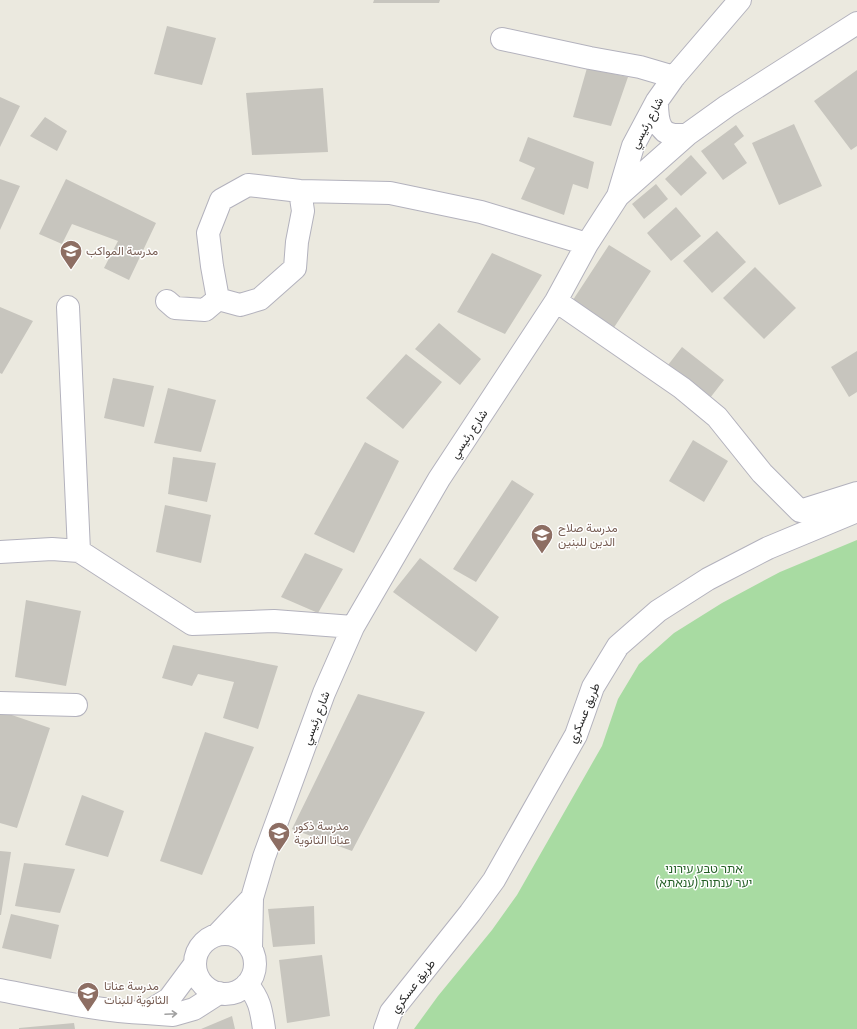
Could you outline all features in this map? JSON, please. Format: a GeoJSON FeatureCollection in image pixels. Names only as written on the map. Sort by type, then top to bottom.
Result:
{"type":"FeatureCollection","features":[{"type":"Feature","properties":{"kind":"street","name":"شارع رئيسي"},"geometry":{"type":"LineString","coordinates":[[252,898],[264,857],[324,693],[352,627],[439,479],[556,301],[587,244],[618,196],[633,146],[657,101],[674,76],[740,0]]}},
{"type":"Feature","properties":{"kind":"street"},"geometry":{"type":"LineString","coordinates":[[618,196],[688,134],[727,106],[857,23]]}},
{"type":"Feature","properties":{"kind":"street"},"geometry":{"type":"LineString","coordinates":[[502,38],[590,58],[640,67],[674,76]]}},
{"type":"Feature","properties":{"kind":"street"},"geometry":{"type":"LineString","coordinates":[[657,101],[657,119],[662,128],[668,134],[676,136],[688,134]]}},
{"type":"Feature","properties":{"kind":"street"},"geometry":{"type":"LineString","coordinates":[[218,299],[208,233],[221,200],[248,185],[300,191],[390,193],[481,212],[587,244]]}},
{"type":"Feature","properties":{"kind":"street"},"geometry":{"type":"LineString","coordinates":[[218,299],[240,305],[260,298],[295,268],[297,242],[303,211],[300,191]]}},
{"type":"Feature","properties":{"kind":"street"},"geometry":{"type":"LineString","coordinates":[[167,301],[176,308],[205,310],[218,299]]}},
{"type":"Feature","properties":{"kind":"street"},"geometry":{"type":"LineString","coordinates":[[556,301],[682,388],[717,417],[762,472],[800,511],[857,493]]}},
{"type":"Feature","properties":{"kind":"street"},"geometry":{"type":"LineString","coordinates":[[68,307],[79,551]]}},
{"type":"Feature","properties":{"kind":"street","name":"طريق عسكري"},"geometry":{"type":"LineString","coordinates":[[385,1029],[391,1012],[470,914],[494,880],[576,735],[593,687],[618,646],[658,611],[708,579],[768,548],[857,510]]}},
{"type":"Feature","properties":{"kind":"street"},"geometry":{"type":"LineString","coordinates":[[0,552],[52,549],[79,551],[192,624],[274,621],[352,627]]}},
{"type":"Feature","properties":{"kind":"street"},"geometry":{"type":"LineString","coordinates":[[0,703],[76,705]]}},
{"type":"Feature","properties":{"kind":"street"},"geometry":{"type":"LineString","coordinates":[[217,935],[252,898]]}},
{"type":"Feature","properties":{"kind":"street"},"geometry":{"type":"LineString","coordinates":[[251,948],[252,898]]}},
{"type":"Feature","properties":{"kind":"street"},"geometry":{"type":"LineString","coordinates":[[227,934],[236,936],[245,941],[251,948],[255,957],[253,976],[247,984],[239,990],[229,993],[219,993],[202,983],[197,974],[195,964],[197,954],[201,946],[208,939],[217,935],[227,934]]}},
{"type":"Feature","properties":{"kind":"street"},"geometry":{"type":"LineString","coordinates":[[136,1018],[169,999],[195,964]]}},
{"type":"Feature","properties":{"kind":"street"},"geometry":{"type":"LineString","coordinates":[[247,984],[255,994],[260,1006],[264,1029]]}},
{"type":"Feature","properties":{"kind":"street"},"geometry":{"type":"LineString","coordinates":[[0,990],[136,1018],[173,1015],[194,1009],[219,993]]}},
{"type":"Feature","properties":{"kind":"green space","name":"אתר טבע עירוני יער ענתות (ענאתא)"},"geometry":{"type":"Polygon","coordinates":[[[857,540],[857,1029],[414,1029],[438,996],[492,930],[517,895],[602,746],[618,699],[639,664],[674,633],[722,603],[780,572],[857,540]]]}},
{"type":"Feature","properties":{"kind":"building"},"geometry":{"type":"Polygon","coordinates":[[[374,0],[440,0],[439,3],[373,3],[374,0]]]}},
{"type":"Feature","properties":{"kind":"building"},"geometry":{"type":"Polygon","coordinates":[[[167,26],[216,38],[202,85],[154,74],[167,26]]]}},
{"type":"Feature","properties":{"kind":"building"},"geometry":{"type":"Polygon","coordinates":[[[587,68],[628,77],[611,126],[573,117],[587,68]]]}},
{"type":"Feature","properties":{"kind":"building"},"geometry":{"type":"Polygon","coordinates":[[[857,70],[857,146],[851,150],[814,101],[857,70]]]}},
{"type":"Feature","properties":{"kind":"building"},"geometry":{"type":"Polygon","coordinates":[[[323,88],[328,152],[252,155],[246,93],[323,88]]]}},
{"type":"Feature","properties":{"kind":"building"},"geometry":{"type":"Polygon","coordinates":[[[0,97],[20,106],[0,147],[0,97]]]}},
{"type":"Feature","properties":{"kind":"building"},"geometry":{"type":"Polygon","coordinates":[[[45,117],[67,131],[57,151],[30,136],[45,117]]]}},
{"type":"Feature","properties":{"kind":"building"},"geometry":{"type":"Polygon","coordinates":[[[794,124],[822,186],[779,205],[752,143],[794,124]]]}},
{"type":"Feature","properties":{"kind":"building"},"geometry":{"type":"Polygon","coordinates":[[[736,125],[744,136],[734,144],[747,163],[723,180],[701,151],[736,125]]]}},
{"type":"Feature","properties":{"kind":"building"},"geometry":{"type":"Polygon","coordinates":[[[528,137],[594,162],[588,189],[573,184],[564,215],[521,199],[535,168],[519,161],[528,137]]]}},
{"type":"Feature","properties":{"kind":"building"},"geometry":{"type":"Polygon","coordinates":[[[691,155],[707,173],[681,196],[665,179],[691,155]]]}},
{"type":"Feature","properties":{"kind":"building"},"geometry":{"type":"Polygon","coordinates":[[[0,179],[20,186],[0,230],[0,179]]]}},
{"type":"Feature","properties":{"kind":"building"},"geometry":{"type":"Polygon","coordinates":[[[66,179],[156,223],[129,280],[104,268],[118,241],[72,224],[62,244],[39,234],[66,179]]]}},
{"type":"Feature","properties":{"kind":"building"},"geometry":{"type":"Polygon","coordinates":[[[656,184],[668,199],[644,219],[632,204],[656,184]]]}},
{"type":"Feature","properties":{"kind":"building"},"geometry":{"type":"Polygon","coordinates":[[[676,207],[701,236],[671,261],[647,233],[676,207]]]}},
{"type":"Feature","properties":{"kind":"building"},"geometry":{"type":"Polygon","coordinates":[[[717,231],[746,262],[712,293],[683,261],[717,231]]]}},
{"type":"Feature","properties":{"kind":"building"},"geometry":{"type":"Polygon","coordinates":[[[609,245],[651,271],[613,329],[571,303],[609,245]]]}},
{"type":"Feature","properties":{"kind":"building"},"geometry":{"type":"Polygon","coordinates":[[[492,253],[542,275],[505,334],[457,312],[492,253]]]}},
{"type":"Feature","properties":{"kind":"building"},"geometry":{"type":"Polygon","coordinates":[[[755,267],[796,308],[764,339],[723,298],[755,267]]]}},
{"type":"Feature","properties":{"kind":"building"},"geometry":{"type":"Polygon","coordinates":[[[0,307],[33,321],[2,374],[0,373],[0,307]]]}},
{"type":"Feature","properties":{"kind":"building"},"geometry":{"type":"Polygon","coordinates":[[[439,323],[481,359],[460,385],[415,349],[439,323]]]}},
{"type":"Feature","properties":{"kind":"building"},"geometry":{"type":"Polygon","coordinates":[[[682,347],[724,380],[710,398],[668,365],[682,347]]]}},
{"type":"Feature","properties":{"kind":"building"},"geometry":{"type":"Polygon","coordinates":[[[857,351],[857,392],[849,397],[831,367],[857,351]]]}},
{"type":"Feature","properties":{"kind":"building"},"geometry":{"type":"Polygon","coordinates":[[[406,354],[442,382],[403,429],[366,398],[406,354]]]}},
{"type":"Feature","properties":{"kind":"building"},"geometry":{"type":"Polygon","coordinates":[[[113,378],[154,386],[144,427],[104,418],[113,378]]]}},
{"type":"Feature","properties":{"kind":"building"},"geometry":{"type":"Polygon","coordinates":[[[168,388],[216,400],[201,452],[154,443],[168,388]]]}},
{"type":"Feature","properties":{"kind":"building"},"geometry":{"type":"Polygon","coordinates":[[[693,440],[728,461],[704,502],[669,481],[693,440]]]}},
{"type":"Feature","properties":{"kind":"building"},"geometry":{"type":"Polygon","coordinates":[[[365,442],[399,461],[354,553],[314,534],[365,442]]]}},
{"type":"Feature","properties":{"kind":"building"},"geometry":{"type":"Polygon","coordinates":[[[173,457],[216,463],[207,502],[168,494],[173,457]]]}},
{"type":"Feature","properties":{"kind":"building"},"geometry":{"type":"Polygon","coordinates":[[[512,480],[534,494],[476,582],[453,569],[512,480]]]}},
{"type":"Feature","properties":{"kind":"building"},"geometry":{"type":"Polygon","coordinates":[[[165,505],[211,515],[201,563],[156,552],[165,505]]]}},
{"type":"Feature","properties":{"kind":"building"},"geometry":{"type":"Polygon","coordinates":[[[305,553],[343,569],[318,613],[281,597],[305,553]]]}},
{"type":"Feature","properties":{"kind":"building"},"geometry":{"type":"Polygon","coordinates":[[[420,558],[499,617],[476,652],[393,592],[420,558]]]}},
{"type":"Feature","properties":{"kind":"building"},"geometry":{"type":"Polygon","coordinates":[[[26,600],[81,611],[66,686],[15,677],[26,600]]]}},
{"type":"Feature","properties":{"kind":"building"},"geometry":{"type":"Polygon","coordinates":[[[173,645],[278,666],[258,729],[223,718],[234,682],[198,674],[192,686],[162,678],[173,645]]]}},
{"type":"Feature","properties":{"kind":"building"},"geometry":{"type":"Polygon","coordinates":[[[358,694],[425,712],[352,851],[292,829],[358,694]]]}},
{"type":"Feature","properties":{"kind":"building"},"geometry":{"type":"Polygon","coordinates":[[[0,711],[50,728],[17,828],[0,823],[0,711]]]}},
{"type":"Feature","properties":{"kind":"building"},"geometry":{"type":"Polygon","coordinates":[[[205,732],[254,747],[202,875],[160,861],[205,732]]]}},
{"type":"Feature","properties":{"kind":"building"},"geometry":{"type":"Polygon","coordinates":[[[82,795],[124,811],[108,857],[65,845],[82,795]]]}},
{"type":"Feature","properties":{"kind":"building"},"geometry":{"type":"Polygon","coordinates":[[[0,851],[11,852],[1,915],[0,915],[0,851]]]}},
{"type":"Feature","properties":{"kind":"building"},"geometry":{"type":"Polygon","coordinates":[[[24,863],[75,869],[60,913],[15,906],[24,863]]]}},
{"type":"Feature","properties":{"kind":"building"},"geometry":{"type":"Polygon","coordinates":[[[314,906],[315,944],[273,947],[268,909],[314,906]]]}},
{"type":"Feature","properties":{"kind":"building"},"geometry":{"type":"Polygon","coordinates":[[[11,914],[59,925],[51,959],[2,948],[11,914]]]}},
{"type":"Feature","properties":{"kind":"building"},"geometry":{"type":"Polygon","coordinates":[[[322,955],[330,1016],[287,1023],[279,960],[322,955]]]}},
{"type":"Feature","properties":{"kind":"building"},"geometry":{"type":"Polygon","coordinates":[[[232,1016],[235,1029],[201,1029],[232,1016]]]}},
{"type":"Feature","properties":{"kind":"building"},"geometry":{"type":"Polygon","coordinates":[[[74,1023],[75,1029],[19,1029],[19,1028],[74,1023]]]}},
{"type":"Feature","properties":{"kind":"place","name":"مدرسة المواكب"},"geometry":{"type":"Point","coordinates":[71,270]}},
{"type":"Feature","properties":{"kind":"place","name":"مدرسة صلاح الدين للبنين"},"geometry":{"type":"Point","coordinates":[542,554]}},
{"type":"Feature","properties":{"kind":"place","name":"مدرسة ذكور عناتا الثانوية"},"geometry":{"type":"Point","coordinates":[279,852]}},
{"type":"Feature","properties":{"kind":"place","name":"مدرسة عناتا الثانوية للبنات"},"geometry":{"type":"Point","coordinates":[88,1012]}}]}
